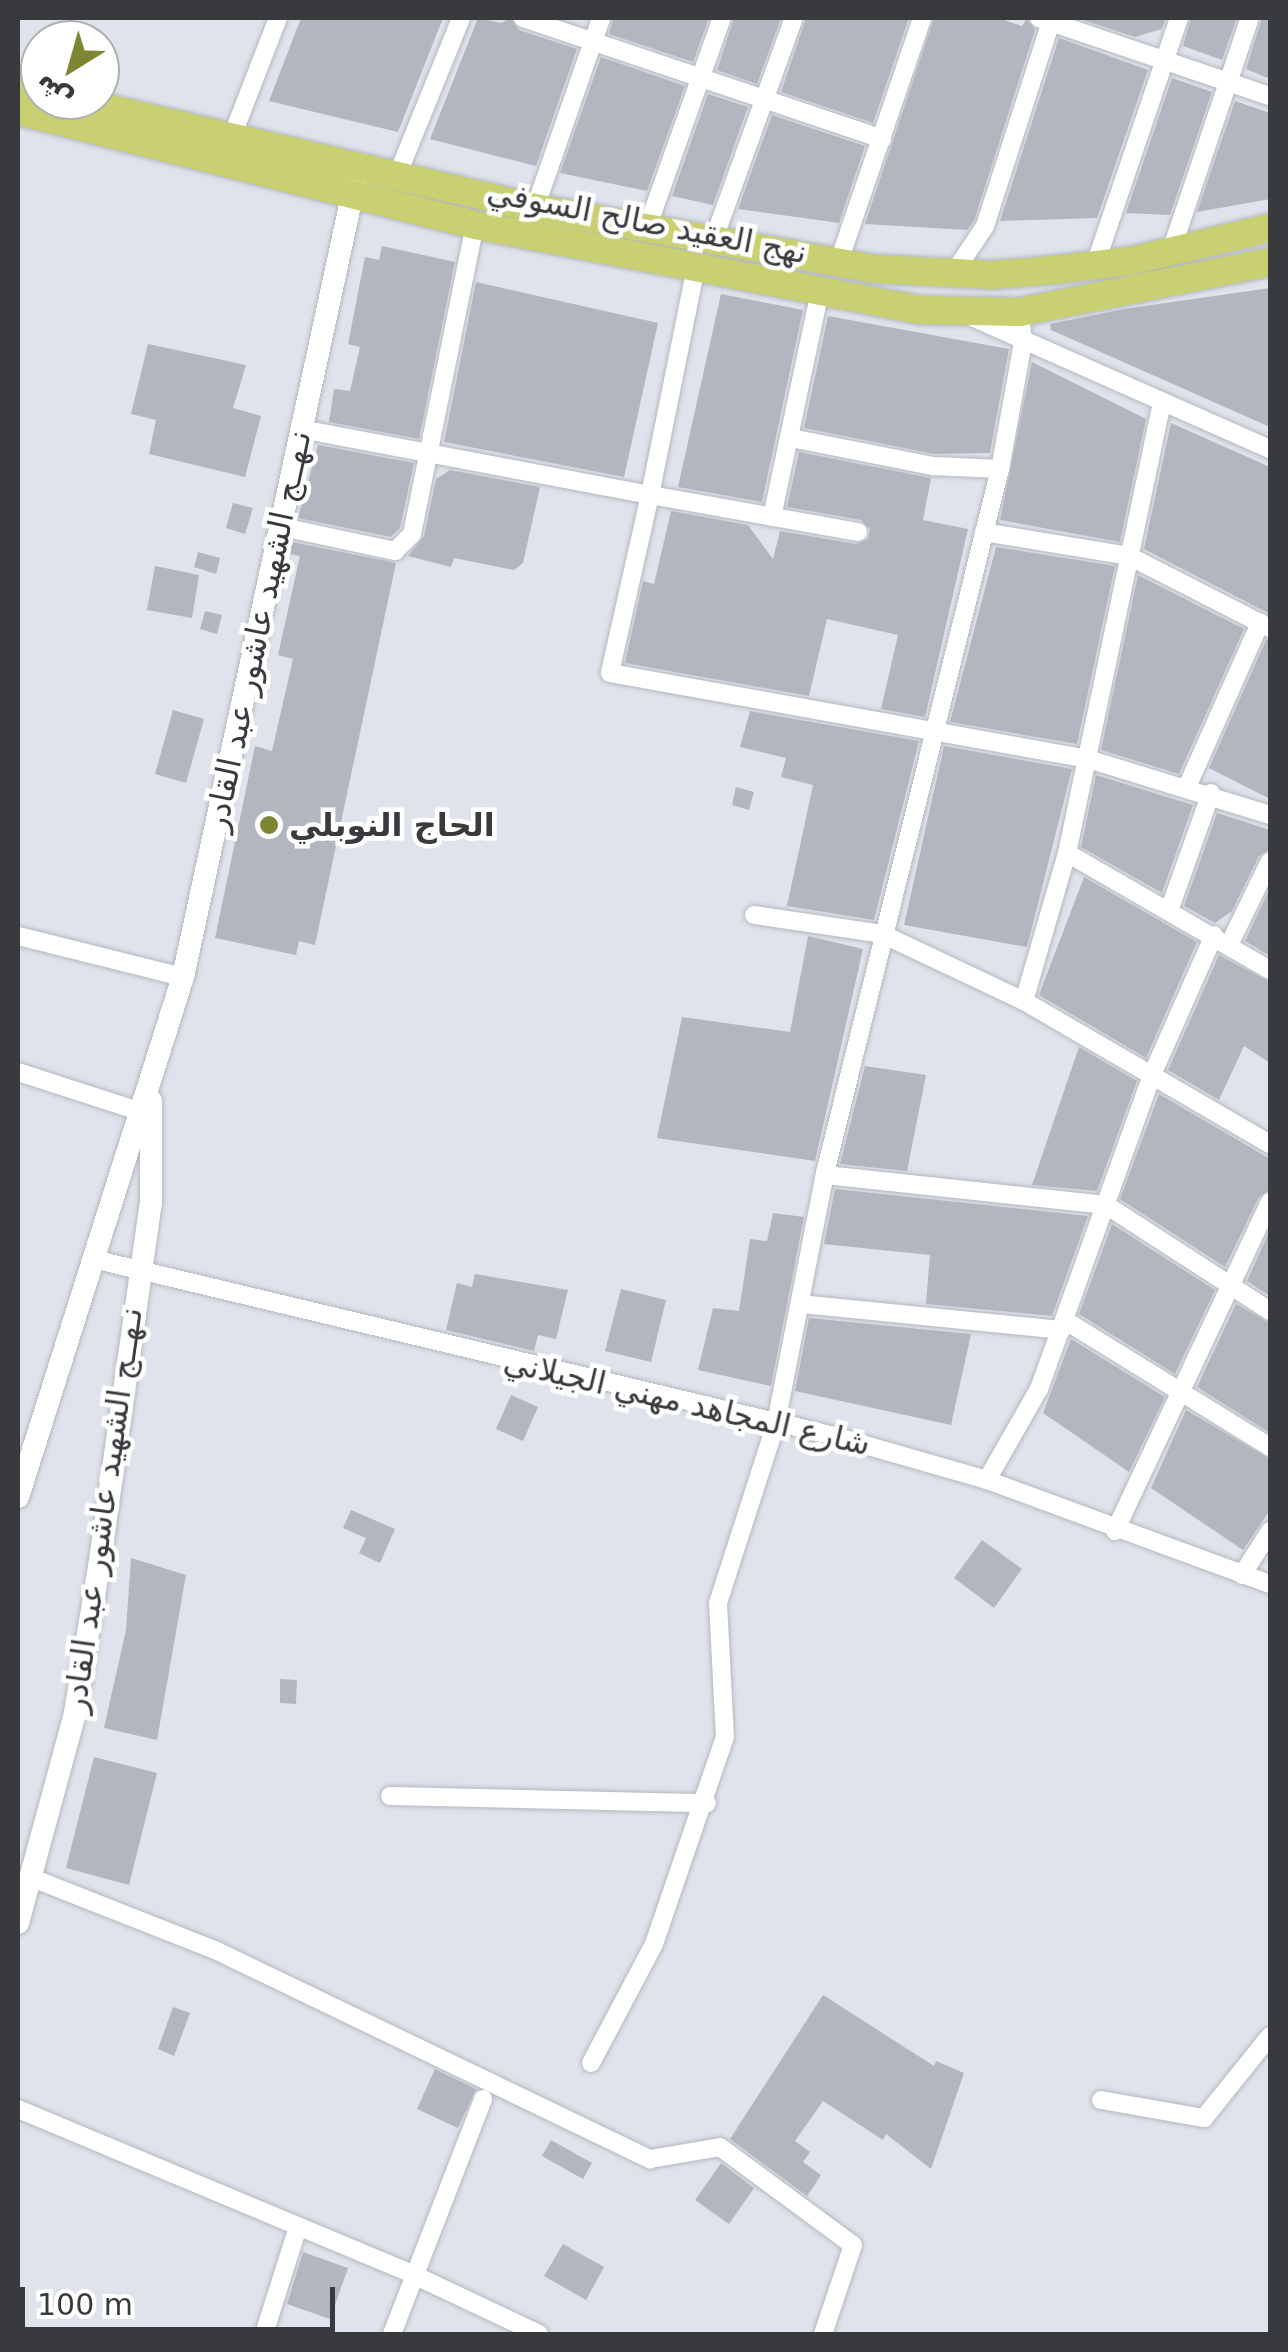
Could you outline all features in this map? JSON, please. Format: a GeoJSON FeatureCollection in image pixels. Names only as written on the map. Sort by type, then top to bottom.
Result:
{"type":"FeatureCollection","features":[{"type":"Feature","properties":{"kind":"main road","name":"نهج العقيد صالح السوفي"},"geometry":{"type":"LineString","coordinates":[[18,111],[355,182],[398,176],[646,231],[838,264],[992,275],[1095,265],[1270,228]]}},
{"type":"Feature","properties":{"kind":"main road","name":"نهج العقيد صالح السوفي"},"geometry":{"type":"LineString","coordinates":[[120,112],[231,140],[476,225],[695,272],[964,314],[1020,312],[1267,267]]}},
{"type":"Feature","properties":{"kind":"main road","name":"نـهــج الشهيد عاشور عبد القادر"},"geometry":{"type":"LineString","coordinates":[[18,1497],[183,977],[355,182]]}},
{"type":"Feature","properties":{"kind":"main road"},"geometry":{"type":"LineString","coordinates":[[953,274],[964,314]]}},
{"type":"Feature","properties":{"kind":"main road"},"geometry":{"type":"LineString","coordinates":[[992,275],[1020,312]]}},
{"type":"Feature","properties":{"kind":"main road","name":"نـهــج الشهيد عاشور عبد القادر"},"geometry":{"type":"LineString","coordinates":[[18,1923],[75,1712],[154,1172],[146,1101]]}},
{"type":"Feature","properties":{"kind":"street"},"geometry":{"type":"LineString","coordinates":[[231,140],[278,18]]}},
{"type":"Feature","properties":{"kind":"street"},"geometry":{"type":"LineString","coordinates":[[398,176],[461,18]]}},
{"type":"Feature","properties":{"kind":"street"},"geometry":{"type":"LineString","coordinates":[[522,18],[882,139]]}},
{"type":"Feature","properties":{"kind":"street"},"geometry":{"type":"LineString","coordinates":[[535,208],[601,18]]}},
{"type":"Feature","properties":{"kind":"street"},"geometry":{"type":"LineString","coordinates":[[646,231],[722,18]]}},
{"type":"Feature","properties":{"kind":"street"},"geometry":{"type":"LineString","coordinates":[[712,244],[794,18]]}},
{"type":"Feature","properties":{"kind":"street"},"geometry":{"type":"LineString","coordinates":[[838,264],[922,18]]}},
{"type":"Feature","properties":{"kind":"street"},"geometry":{"type":"LineString","coordinates":[[1095,265],[1180,18]]}},
{"type":"Feature","properties":{"kind":"street"},"geometry":{"type":"LineString","coordinates":[[1171,251],[1250,18]]}},
{"type":"Feature","properties":{"kind":"street"},"geometry":{"type":"LineString","coordinates":[[953,274],[985,226],[1047,19],[1270,96]]}},
{"type":"Feature","properties":{"kind":"street"},"geometry":{"type":"LineString","coordinates":[[282,527],[381,550],[404,546],[476,225]]}},
{"type":"Feature","properties":{"kind":"street"},"geometry":{"type":"LineString","coordinates":[[695,272],[610,673],[1088,759],[1270,815]]}},
{"type":"Feature","properties":{"kind":"street"},"geometry":{"type":"LineString","coordinates":[[772,517],[820,291]]}},
{"type":"Feature","properties":{"kind":"street"},"geometry":{"type":"LineString","coordinates":[[592,2063],[654,1944],[706,1803],[725,1737],[718,1602],[776,1423],[824,1175],[1000,469],[1024,342],[1020,312]]}},
{"type":"Feature","properties":{"kind":"street"},"geometry":{"type":"LineString","coordinates":[[964,314],[1270,449]]}},
{"type":"Feature","properties":{"kind":"street"},"geometry":{"type":"LineString","coordinates":[[1024,1001],[1067,852],[1162,402]]}},
{"type":"Feature","properties":{"kind":"street"},"geometry":{"type":"LineString","coordinates":[[301,429],[858,532]]}},
{"type":"Feature","properties":{"kind":"street"},"geometry":{"type":"LineString","coordinates":[[791,438],[933,466],[1000,469]]}},
{"type":"Feature","properties":{"kind":"street"},"geometry":{"type":"LineString","coordinates":[[984,532],[1129,556],[1265,625],[1187,787]]}},
{"type":"Feature","properties":{"kind":"street"},"geometry":{"type":"LineString","coordinates":[[1170,908],[1211,794]]}},
{"type":"Feature","properties":{"kind":"street"},"geometry":{"type":"LineString","coordinates":[[1067,852],[1170,908],[1270,970]]}},
{"type":"Feature","properties":{"kind":"street"},"geometry":{"type":"LineString","coordinates":[[987,1480],[1022,1428],[1064,1325],[1152,1076],[1222,940],[1270,861]]}},
{"type":"Feature","properties":{"kind":"street"},"geometry":{"type":"LineString","coordinates":[[754,915],[882,934],[1024,1001],[1270,1144]]}},
{"type":"Feature","properties":{"kind":"street"},"geometry":{"type":"LineString","coordinates":[[18,936],[183,977]]}},
{"type":"Feature","properties":{"kind":"street"},"geometry":{"type":"LineString","coordinates":[[18,1072],[146,1101]]}},
{"type":"Feature","properties":{"kind":"street"},"geometry":{"type":"LineString","coordinates":[[824,1175],[1106,1205],[1270,1311]]}},
{"type":"Feature","properties":{"kind":"street"},"geometry":{"type":"LineString","coordinates":[[1116,1531],[1270,1202]]}},
{"type":"Feature","properties":{"kind":"street","name":"شارع المجاهد مهني الجيلاني"},"geometry":{"type":"LineString","coordinates":[[92,1259],[776,1423],[987,1480],[1116,1531],[1270,1584]]}},
{"type":"Feature","properties":{"kind":"street"},"geometry":{"type":"LineString","coordinates":[[800,1304],[1064,1325],[1183,1391],[1270,1447]]}},
{"type":"Feature","properties":{"kind":"street"},"geometry":{"type":"LineString","coordinates":[[1242,1575],[1270,1530]]}},
{"type":"Feature","properties":{"kind":"street"},"geometry":{"type":"LineString","coordinates":[[390,1796],[706,1803]]}},
{"type":"Feature","properties":{"kind":"street"},"geometry":{"type":"LineString","coordinates":[[32,1878],[215,1950],[650,2159],[720,2147],[853,2246],[823,2334]]}},
{"type":"Feature","properties":{"kind":"street"},"geometry":{"type":"LineString","coordinates":[[1101,2100],[1204,2118],[1270,2036]]}},
{"type":"Feature","properties":{"kind":"street"},"geometry":{"type":"LineString","coordinates":[[392,2334],[483,2099]]}},
{"type":"Feature","properties":{"kind":"street"},"geometry":{"type":"LineString","coordinates":[[18,2109],[297,2230],[414,2275],[534,2334]]}},
{"type":"Feature","properties":{"kind":"street"},"geometry":{"type":"LineString","coordinates":[[264,2334],[297,2230]]}},
{"type":"Feature","properties":{"kind":"building"},"geometry":{"type":"Polygon","coordinates":[[[301,18],[443,18],[398,132],[269,101],[301,18]]]}},
{"type":"Feature","properties":{"kind":"building"},"geometry":{"type":"Polygon","coordinates":[[[478,18],[501,23],[511,18],[519,30],[577,49],[536,166],[430,139],[478,18]]]}},
{"type":"Feature","properties":{"kind":"building"},"geometry":{"type":"Polygon","coordinates":[[[613,18],[709,18],[693,62],[609,34],[613,18]]]}},
{"type":"Feature","properties":{"kind":"building"},"geometry":{"type":"Polygon","coordinates":[[[734,18],[781,18],[757,84],[717,70],[734,18]]]}},
{"type":"Feature","properties":{"kind":"building"},"geometry":{"type":"Polygon","coordinates":[[[806,18],[909,18],[873,123],[781,92],[806,18]]]}},
{"type":"Feature","properties":{"kind":"building"},"geometry":{"type":"Polygon","coordinates":[[[934,18],[998,18],[1022,26],[1027,18],[1035,30],[974,221],[967,230],[865,224],[934,18]]]}},
{"type":"Feature","properties":{"kind":"building"},"geometry":{"type":"Polygon","coordinates":[[[1077,18],[1166,18],[1162,29],[1135,37],[1077,18]]]}},
{"type":"Feature","properties":{"kind":"building"},"geometry":{"type":"Polygon","coordinates":[[[1191,18],[1237,18],[1222,60],[1183,46],[1191,18]]]}},
{"type":"Feature","properties":{"kind":"building"},"geometry":{"type":"Polygon","coordinates":[[[1262,18],[1270,18],[1270,79],[1246,69],[1262,18]]]}},
{"type":"Feature","properties":{"kind":"building"},"geometry":{"type":"Polygon","coordinates":[[[1059,38],[1148,70],[1097,218],[1000,221],[1059,38]]]}},
{"type":"Feature","properties":{"kind":"building"},"geometry":{"type":"Polygon","coordinates":[[[601,57],[685,86],[647,191],[560,173],[601,57]]]}},
{"type":"Feature","properties":{"kind":"building"},"geometry":{"type":"Polygon","coordinates":[[[1172,78],[1212,92],[1170,215],[1126,213],[1172,78]]]}},
{"type":"Feature","properties":{"kind":"building"},"geometry":{"type":"Polygon","coordinates":[[[708,94],[748,107],[713,205],[672,196],[708,94]]]}},
{"type":"Feature","properties":{"kind":"building"},"geometry":{"type":"Polygon","coordinates":[[[1235,101],[1270,113],[1270,199],[1197,212],[1235,101]]]}},
{"type":"Feature","properties":{"kind":"building"},"geometry":{"type":"Polygon","coordinates":[[[772,115],[865,146],[839,223],[738,209],[772,115]]]}},
{"type":"Feature","properties":{"kind":"building"},"geometry":{"type":"Polygon","coordinates":[[[382,246],[455,262],[419,439],[329,422],[334,389],[350,391],[360,347],[348,344],[365,257],[379,260],[382,246]]]}},
{"type":"Feature","properties":{"kind":"building"},"geometry":{"type":"Polygon","coordinates":[[[476,282],[658,323],[624,477],[444,442],[476,282]]]}},
{"type":"Feature","properties":{"kind":"building"},"geometry":{"type":"Polygon","coordinates":[[[1270,288],[1270,427],[1051,330],[1050,324],[1124,309],[1270,288]]]}},
{"type":"Feature","properties":{"kind":"building"},"geometry":{"type":"Polygon","coordinates":[[[721,294],[803,310],[762,502],[678,487],[721,294]]]}},
{"type":"Feature","properties":{"kind":"building"},"geometry":{"type":"Polygon","coordinates":[[[828,316],[1009,349],[990,453],[934,454],[804,428],[828,316]]]}},
{"type":"Feature","properties":{"kind":"building"},"geometry":{"type":"Polygon","coordinates":[[[148,344],[246,365],[233,408],[261,416],[245,477],[149,454],[156,420],[131,414],[148,344]]]}},
{"type":"Feature","properties":{"kind":"building"},"geometry":{"type":"Polygon","coordinates":[[[1032,362],[1146,419],[1120,542],[1000,520],[1032,362]]]}},
{"type":"Feature","properties":{"kind":"building"},"geometry":{"type":"Polygon","coordinates":[[[1171,423],[1270,467],[1270,614],[1144,549],[1171,423]]]}},
{"type":"Feature","properties":{"kind":"building"},"geometry":{"type":"Polygon","coordinates":[[[318,445],[414,463],[400,528],[391,537],[298,518],[318,445]]]}},
{"type":"Feature","properties":{"kind":"building"},"geometry":{"type":"Polygon","coordinates":[[[799,452],[931,478],[923,520],[968,529],[925,717],[881,709],[898,635],[827,619],[809,696],[625,663],[643,581],[654,584],[671,511],[748,525],[773,559],[780,531],[856,544],[868,539],[870,529],[861,520],[787,507],[799,452]]]}},
{"type":"Feature","properties":{"kind":"building"},"geometry":{"type":"Polygon","coordinates":[[[450,470],[540,487],[523,563],[514,570],[454,558],[451,567],[408,556],[424,536],[436,479],[450,470]]]}},
{"type":"Feature","properties":{"kind":"building"},"geometry":{"type":"Polygon","coordinates":[[[233,503],[253,508],[245,534],[226,528],[233,503]]]}},
{"type":"Feature","properties":{"kind":"building"},"geometry":{"type":"Polygon","coordinates":[[[292,542],[396,563],[315,945],[299,941],[296,955],[215,938],[255,746],[272,751],[293,659],[278,655],[300,556],[290,554],[292,542]]]}},
{"type":"Feature","properties":{"kind":"building"},"geometry":{"type":"Polygon","coordinates":[[[996,547],[1115,566],[1077,744],[950,722],[996,547]]]}},
{"type":"Feature","properties":{"kind":"building"},"geometry":{"type":"Polygon","coordinates":[[[198,552],[220,558],[216,574],[194,567],[198,552]]]}},
{"type":"Feature","properties":{"kind":"building"},"geometry":{"type":"Polygon","coordinates":[[[155,566],[199,575],[192,618],[147,610],[155,566]]]}},
{"type":"Feature","properties":{"kind":"building"},"geometry":{"type":"Polygon","coordinates":[[[1138,575],[1244,629],[1179,774],[1101,750],[1138,575]]]}},
{"type":"Feature","properties":{"kind":"building"},"geometry":{"type":"Polygon","coordinates":[[[205,611],[222,615],[217,634],[200,629],[205,611]]]}},
{"type":"Feature","properties":{"kind":"building"},"geometry":{"type":"Polygon","coordinates":[[[1266,640],[1270,640],[1270,799],[1209,768],[1266,640]]]}},
{"type":"Feature","properties":{"kind":"building"},"geometry":{"type":"Polygon","coordinates":[[[173,710],[204,719],[186,783],[155,774],[173,710]]]}},
{"type":"Feature","properties":{"kind":"building"},"geometry":{"type":"Polygon","coordinates":[[[750,711],[919,741],[874,920],[787,906],[813,785],[781,777],[786,758],[740,747],[750,711]]]}},
{"type":"Feature","properties":{"kind":"building"},"geometry":{"type":"Polygon","coordinates":[[[944,746],[1072,769],[1027,947],[904,925],[944,746]]]}},
{"type":"Feature","properties":{"kind":"building"},"geometry":{"type":"Polygon","coordinates":[[[1096,775],[1193,805],[1162,893],[1081,847],[1096,775]]]}},
{"type":"Feature","properties":{"kind":"building"},"geometry":{"type":"Polygon","coordinates":[[[736,787],[754,792],[749,810],[732,805],[736,787]]]}},
{"type":"Feature","properties":{"kind":"building"},"geometry":{"type":"Polygon","coordinates":[[[1217,813],[1270,830],[1270,849],[1259,856],[1232,911],[1215,923],[1184,906],[1217,813]]]}},
{"type":"Feature","properties":{"kind":"building"},"geometry":{"type":"Polygon","coordinates":[[[1084,877],[1197,942],[1146,1058],[1039,995],[1084,877]]]}},
{"type":"Feature","properties":{"kind":"building"},"geometry":{"type":"Polygon","coordinates":[[[1270,888],[1270,956],[1245,941],[1270,888]]]}},
{"type":"Feature","properties":{"kind":"building"},"geometry":{"type":"Polygon","coordinates":[[[808,936],[863,949],[815,1161],[657,1138],[682,1017],[790,1032],[808,936]]]}},
{"type":"Feature","properties":{"kind":"building"},"geometry":{"type":"Polygon","coordinates":[[[1219,955],[1270,982],[1270,1063],[1244,1046],[1219,1100],[1168,1070],[1219,955]]]}},
{"type":"Feature","properties":{"kind":"building"},"geometry":{"type":"Polygon","coordinates":[[[1079,1047],[1137,1081],[1097,1191],[1032,1185],[1079,1047]]]}},
{"type":"Feature","properties":{"kind":"building"},"geometry":{"type":"Polygon","coordinates":[[[865,1066],[926,1075],[907,1171],[840,1164],[865,1066]]]}},
{"type":"Feature","properties":{"kind":"building"},"geometry":{"type":"Polygon","coordinates":[[[1159,1094],[1270,1159],[1270,1190],[1259,1197],[1225,1267],[1120,1199],[1159,1094]]]}},
{"type":"Feature","properties":{"kind":"building"},"geometry":{"type":"Polygon","coordinates":[[[835,1189],[1088,1216],[1052,1316],[926,1304],[930,1255],[824,1244],[835,1189]]]}},
{"type":"Feature","properties":{"kind":"building"},"geometry":{"type":"Polygon","coordinates":[[[773,1213],[804,1217],[771,1386],[698,1370],[713,1308],[739,1311],[750,1239],[767,1241],[773,1213]]]}},
{"type":"Feature","properties":{"kind":"building"},"geometry":{"type":"Polygon","coordinates":[[[1112,1224],[1215,1290],[1175,1374],[1079,1314],[1112,1224]]]}},
{"type":"Feature","properties":{"kind":"building"},"geometry":{"type":"Polygon","coordinates":[[[1270,1230],[1270,1296],[1247,1281],[1270,1230]]]}},
{"type":"Feature","properties":{"kind":"building"},"geometry":{"type":"Polygon","coordinates":[[[475,1274],[568,1290],[556,1339],[538,1335],[534,1351],[446,1330],[457,1283],[472,1287],[475,1274]]]}},
{"type":"Feature","properties":{"kind":"building"},"geometry":{"type":"Polygon","coordinates":[[[621,1289],[666,1300],[651,1362],[605,1351],[621,1289]]]}},
{"type":"Feature","properties":{"kind":"building"},"geometry":{"type":"Polygon","coordinates":[[[1236,1304],[1270,1323],[1270,1433],[1197,1387],[1236,1304]]]}},
{"type":"Feature","properties":{"kind":"building"},"geometry":{"type":"Polygon","coordinates":[[[809,1318],[971,1334],[951,1425],[795,1391],[809,1318]]]}},
{"type":"Feature","properties":{"kind":"building"},"geometry":{"type":"Polygon","coordinates":[[[1071,1339],[1165,1397],[1129,1472],[1043,1413],[1071,1339]]]}},
{"type":"Feature","properties":{"kind":"building"},"geometry":{"type":"Polygon","coordinates":[[[511,1395],[538,1407],[523,1441],[496,1429],[511,1395]]]}},
{"type":"Feature","properties":{"kind":"building"},"geometry":{"type":"Polygon","coordinates":[[[1186,1410],[1270,1459],[1270,1510],[1243,1550],[1151,1488],[1186,1410]]]}},
{"type":"Feature","properties":{"kind":"building"},"geometry":{"type":"Polygon","coordinates":[[[351,1510],[395,1529],[380,1563],[359,1553],[366,1538],[343,1528],[351,1510]]]}},
{"type":"Feature","properties":{"kind":"building"},"geometry":{"type":"Polygon","coordinates":[[[982,1540],[1022,1569],[994,1608],[954,1578],[982,1540]]]}},
{"type":"Feature","properties":{"kind":"building"},"geometry":{"type":"Polygon","coordinates":[[[131,1558],[186,1575],[157,1740],[104,1728],[126,1630],[131,1558]]]}},
{"type":"Feature","properties":{"kind":"building"},"geometry":{"type":"Polygon","coordinates":[[[280,1679],[297,1680],[296,1704],[280,1703],[280,1679]]]}},
{"type":"Feature","properties":{"kind":"building"},"geometry":{"type":"Polygon","coordinates":[[[94,1757],[157,1773],[129,1885],[66,1868],[94,1757]]]}},
{"type":"Feature","properties":{"kind":"building"},"geometry":{"type":"Polygon","coordinates":[[[823,1995],[934,2066],[936,2061],[964,2073],[931,2169],[886,2134],[883,2140],[823,2101],[795,2141],[810,2152],[803,2162],[821,2175],[807,2196],[730,2139],[823,1995]]]}},
{"type":"Feature","properties":{"kind":"building"},"geometry":{"type":"Polygon","coordinates":[[[173,2007],[190,2013],[174,2056],[158,2049],[173,2007]]]}},
{"type":"Feature","properties":{"kind":"building"},"geometry":{"type":"Polygon","coordinates":[[[435,2069],[476,2089],[458,2128],[417,2109],[435,2069]]]}},
{"type":"Feature","properties":{"kind":"building"},"geometry":{"type":"Polygon","coordinates":[[[551,2140],[592,2163],[583,2179],[542,2156],[551,2140]]]}},
{"type":"Feature","properties":{"kind":"building"},"geometry":{"type":"Polygon","coordinates":[[[721,2163],[754,2188],[729,2224],[695,2200],[721,2163]]]}},
{"type":"Feature","properties":{"kind":"building"},"geometry":{"type":"Polygon","coordinates":[[[563,2244],[604,2267],[586,2300],[544,2276],[563,2244]]]}},
{"type":"Feature","properties":{"kind":"building"},"geometry":{"type":"Polygon","coordinates":[[[303,2252],[348,2268],[330,2319],[287,2304],[303,2252]]]}},
{"type":"Feature","properties":{"kind":"place","name":"الحاج النوبلي"},"geometry":{"type":"Point","coordinates":[269,825]}}]}
